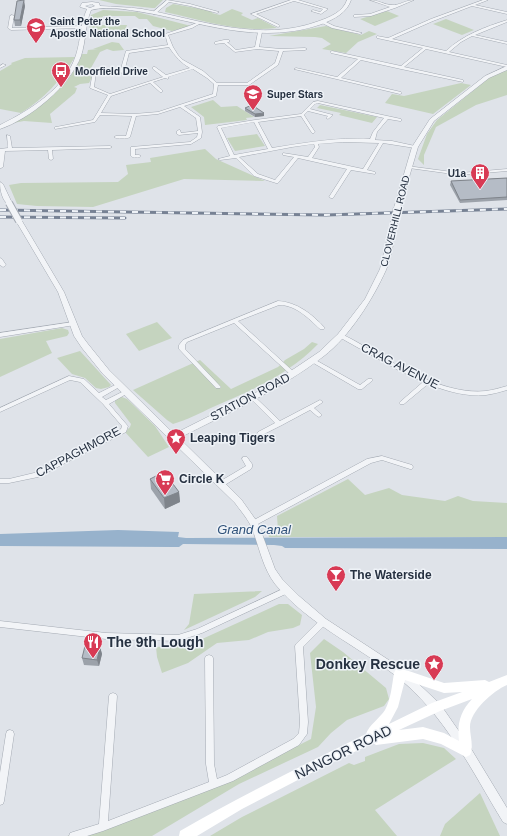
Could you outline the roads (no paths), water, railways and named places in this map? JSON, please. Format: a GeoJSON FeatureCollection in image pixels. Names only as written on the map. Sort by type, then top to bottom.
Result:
{"type":"FeatureCollection","features":[{"type":"Feature","properties":{"kind":"main road"},"geometry":{"type":"LineString","coordinates":[[365,741],[383,723],[395,704],[400,673],[444,688],[495,685]]}},
{"type":"Feature","properties":{"kind":"main road","name":"NANGOR ROAD"},"geometry":{"type":"LineString","coordinates":[[184,836],[238,804],[365,741],[436,707],[507,680]]}},
{"type":"Feature","properties":{"kind":"main road"},"geometry":{"type":"LineString","coordinates":[[466,751],[466,716],[474,705],[495,685]]}},
{"type":"Feature","properties":{"kind":"main road"},"geometry":{"type":"LineString","coordinates":[[365,741],[423,733],[444,739],[466,751]]}},
{"type":"Feature","properties":{"kind":"street"},"geometry":{"type":"LineString","coordinates":[[154,13],[169,0],[217,12]]}},
{"type":"Feature","properties":{"kind":"street"},"geometry":{"type":"LineString","coordinates":[[278,26],[253,14],[294,0],[326,9],[321,13],[313,10]]}},
{"type":"Feature","properties":{"kind":"street"},"geometry":{"type":"LineString","coordinates":[[98,7],[97,4],[92,2],[82,6],[83,8],[89,9],[98,7],[132,9],[231,30],[260,32],[300,28],[323,22],[338,14],[346,7],[349,0]]}},
{"type":"Feature","properties":{"kind":"street"},"geometry":{"type":"LineString","coordinates":[[372,0],[394,7]]}},
{"type":"Feature","properties":{"kind":"street"},"geometry":{"type":"LineString","coordinates":[[355,16],[370,15],[412,0]]}},
{"type":"Feature","properties":{"kind":"street"},"geometry":{"type":"LineString","coordinates":[[389,39],[432,20],[486,0]]}},
{"type":"Feature","properties":{"kind":"street"},"geometry":{"type":"LineString","coordinates":[[473,6],[507,13]]}},
{"type":"Feature","properties":{"kind":"street"},"geometry":{"type":"LineString","coordinates":[[0,127],[37,106],[50,95],[71,71],[79,54],[82,27],[89,9]]}},
{"type":"Feature","properties":{"kind":"street"},"geometry":{"type":"LineString","coordinates":[[12,16],[11,29],[82,27]]}},
{"type":"Feature","properties":{"kind":"street"},"geometry":{"type":"LineString","coordinates":[[446,53],[456,42],[471,34],[507,21]]}},
{"type":"Feature","properties":{"kind":"street"},"geometry":{"type":"LineString","coordinates":[[323,22],[333,27],[360,33]]}},
{"type":"Feature","properties":{"kind":"street"},"geometry":{"type":"LineString","coordinates":[[200,23],[193,27],[166,35],[170,46],[179,60],[204,73],[216,84],[248,84],[277,64],[281,50]]}},
{"type":"Feature","properties":{"kind":"street"},"geometry":{"type":"LineString","coordinates":[[257,48],[260,32]]}},
{"type":"Feature","properties":{"kind":"street"},"geometry":{"type":"LineString","coordinates":[[471,34],[507,43]]}},
{"type":"Feature","properties":{"kind":"street"},"geometry":{"type":"LineString","coordinates":[[378,37],[507,67]]}},
{"type":"Feature","properties":{"kind":"street"},"geometry":{"type":"LineString","coordinates":[[216,43],[226,41],[235,51],[257,48],[281,50],[305,49]]}},
{"type":"Feature","properties":{"kind":"street"},"geometry":{"type":"LineString","coordinates":[[122,72],[127,52],[170,46]]}},
{"type":"Feature","properties":{"kind":"street"},"geometry":{"type":"LineString","coordinates":[[401,68],[425,48]]}},
{"type":"Feature","properties":{"kind":"street"},"geometry":{"type":"LineString","coordinates":[[332,52],[462,81]]}},
{"type":"Feature","properties":{"kind":"street"},"geometry":{"type":"LineString","coordinates":[[338,79],[360,59]]}},
{"type":"Feature","properties":{"kind":"street","name":"CLOVERHILL ROAD"},"geometry":{"type":"LineString","coordinates":[[341,336],[368,299],[383,269],[397,208],[415,147],[432,120],[487,77],[507,67]]}},
{"type":"Feature","properties":{"kind":"street"},"geometry":{"type":"LineString","coordinates":[[154,68],[167,78]]}},
{"type":"Feature","properties":{"kind":"street"},"geometry":{"type":"LineString","coordinates":[[94,72],[92,88],[110,96],[193,68]]}},
{"type":"Feature","properties":{"kind":"street"},"geometry":{"type":"LineString","coordinates":[[296,69],[400,93]]}},
{"type":"Feature","properties":{"kind":"street"},"geometry":{"type":"LineString","coordinates":[[152,83],[161,91]]}},
{"type":"Feature","properties":{"kind":"street"},"geometry":{"type":"LineString","coordinates":[[99,114],[134,115],[158,113],[182,107],[215,95],[216,84]]}},
{"type":"Feature","properties":{"kind":"street"},"geometry":{"type":"LineString","coordinates":[[56,128],[94,121],[110,96]]}},
{"type":"Feature","properties":{"kind":"street"},"geometry":{"type":"LineString","coordinates":[[296,157],[276,182],[256,175],[237,157],[232,156],[219,127],[302,115],[314,103],[318,102],[400,120]]}},
{"type":"Feature","properties":{"kind":"street"},"geometry":{"type":"LineString","coordinates":[[139,156],[132,156],[133,148],[191,143],[199,138],[200,132],[198,117],[182,107]]}},
{"type":"Feature","properties":{"kind":"street"},"geometry":{"type":"LineString","coordinates":[[308,110],[331,115],[328,118]]}},
{"type":"Feature","properties":{"kind":"street"},"geometry":{"type":"LineString","coordinates":[[116,137],[128,137],[134,115]]}},
{"type":"Feature","properties":{"kind":"street"},"geometry":{"type":"LineString","coordinates":[[302,115],[313,132]]}},
{"type":"Feature","properties":{"kind":"street"},"geometry":{"type":"LineString","coordinates":[[372,141],[375,132],[387,117]]}},
{"type":"Feature","properties":{"kind":"street"},"geometry":{"type":"LineString","coordinates":[[255,121],[270,149]]}},
{"type":"Feature","properties":{"kind":"street"},"geometry":{"type":"LineString","coordinates":[[179,131],[179,134],[200,132]]}},
{"type":"Feature","properties":{"kind":"street"},"geometry":{"type":"LineString","coordinates":[[8,136],[10,150]]}},
{"type":"Feature","properties":{"kind":"street"},"geometry":{"type":"LineString","coordinates":[[220,158],[315,143],[372,141],[415,147]]}},
{"type":"Feature","properties":{"kind":"street"},"geometry":{"type":"LineString","coordinates":[[364,171],[382,142]]}},
{"type":"Feature","properties":{"kind":"street"},"geometry":{"type":"LineString","coordinates":[[309,159],[317,147],[315,143]]}},
{"type":"Feature","properties":{"kind":"street"},"geometry":{"type":"LineString","coordinates":[[1,167],[2,150],[110,147]]}},
{"type":"Feature","properties":{"kind":"street"},"geometry":{"type":"LineString","coordinates":[[50,148],[50,159]]}},
{"type":"Feature","properties":{"kind":"street"},"geometry":{"type":"LineString","coordinates":[[285,154],[373,174]]}},
{"type":"Feature","properties":{"kind":"street"},"geometry":{"type":"LineString","coordinates":[[409,167],[460,174],[507,170]]}},
{"type":"Feature","properties":{"kind":"street"},"geometry":{"type":"LineString","coordinates":[[330,197],[350,168]]}},
{"type":"Feature","properties":{"kind":"street"},"geometry":{"type":"LineString","coordinates":[[0,184],[19,221],[61,292],[78,336],[106,372],[238,501],[254,524],[271,571],[287,590],[323,622],[400,673],[436,707],[466,751],[507,818]]}},
{"type":"Feature","properties":{"kind":"street"},"geometry":{"type":"LineString","coordinates":[[0,260],[3,265]]}},
{"type":"Feature","properties":{"kind":"street"},"geometry":{"type":"LineString","coordinates":[[218,387],[182,350],[182,345],[185,341],[278,303],[284,302],[293,304],[322,328]]}},
{"type":"Feature","properties":{"kind":"street"},"geometry":{"type":"LineString","coordinates":[[235,321],[293,374]]}},
{"type":"Feature","properties":{"kind":"street"},"geometry":{"type":"LineString","coordinates":[[0,335],[73,324]]}},
{"type":"Feature","properties":{"kind":"street","name":"STATION ROAD"},"geometry":{"type":"LineString","coordinates":[[174,437],[253,398],[293,374],[341,336]]}},
{"type":"Feature","properties":{"kind":"street","name":"CRAG AVENUE"},"geometry":{"type":"LineString","coordinates":[[341,336],[427,382],[447,390],[463,393],[491,392],[507,388]]}},
{"type":"Feature","properties":{"kind":"street"},"geometry":{"type":"LineString","coordinates":[[312,360],[360,388],[370,380]]}},
{"type":"Feature","properties":{"kind":"street","name":"CAPPAGHMORE"},"geometry":{"type":"LineString","coordinates":[[0,410],[69,378],[82,380],[106,403],[125,426],[124,430],[36,475],[9,481],[0,481]]}},
{"type":"Feature","properties":{"kind":"street"},"geometry":{"type":"LineString","coordinates":[[402,403],[427,382]]}},
{"type":"Feature","properties":{"kind":"street"},"geometry":{"type":"LineString","coordinates":[[99,396],[119,385]]}},
{"type":"Feature","properties":{"kind":"street"},"geometry":{"type":"LineString","coordinates":[[106,403],[126,392]]}},
{"type":"Feature","properties":{"kind":"street"},"geometry":{"type":"LineString","coordinates":[[253,398],[280,424]]}},
{"type":"Feature","properties":{"kind":"street"},"geometry":{"type":"LineString","coordinates":[[260,434],[320,402]]}},
{"type":"Feature","properties":{"kind":"street"},"geometry":{"type":"LineString","coordinates":[[310,407],[319,415]]}},
{"type":"Feature","properties":{"kind":"street"},"geometry":{"type":"LineString","coordinates":[[254,524],[375,458],[382,458],[410,467]]}},
{"type":"Feature","properties":{"kind":"street"},"geometry":{"type":"LineString","coordinates":[[221,484],[249,467],[250,464],[245,459]]}},
{"type":"Feature","properties":{"kind":"street"},"geometry":{"type":"LineString","coordinates":[[0,624],[106,636],[178,638],[199,631],[287,590]]}},
{"type":"Feature","properties":{"kind":"street"},"geometry":{"type":"LineString","coordinates":[[73,836],[103,827],[230,778],[296,742],[303,734],[304,722],[299,646],[323,622]]}},
{"type":"Feature","properties":{"kind":"street"},"geometry":{"type":"LineString","coordinates":[[209,658],[210,764],[214,784]]}},
{"type":"Feature","properties":{"kind":"street"},"geometry":{"type":"LineString","coordinates":[[103,827],[113,696]]}},
{"type":"Feature","properties":{"kind":"street"},"geometry":{"type":"LineString","coordinates":[[0,801],[10,734]]}},
{"type":"Feature","properties":{"kind":"water"},"geometry":{"type":"Polygon","coordinates":[[[118,530],[179,532],[178,537],[186,538],[507,537],[507,549],[285,548],[274,545],[183,544],[179,547],[0,546],[0,534],[118,530]]]}},
{"type":"Feature","properties":{"kind":"railway"},"geometry":{"type":"LineString","coordinates":[[0,210],[326,215],[507,209]]}},
{"type":"Feature","properties":{"kind":"railway"},"geometry":{"type":"LineString","coordinates":[[0,217],[125,218]]}},
{"type":"Feature","properties":{"kind":"place","name":"Saint Peter the Apostle National School"},"geometry":{"type":"Point","coordinates":[36,44]}},
{"type":"Feature","properties":{"kind":"place","name":"Moorfield Drive"},"geometry":{"type":"Point","coordinates":[61,88]}},
{"type":"Feature","properties":{"kind":"place","name":"Super Stars"},"geometry":{"type":"Point","coordinates":[253,111]}},
{"type":"Feature","properties":{"kind":"place","name":"U1a"},"geometry":{"type":"Point","coordinates":[480,190]}},
{"type":"Feature","properties":{"kind":"place","name":"Leaping Tigers"},"geometry":{"type":"Point","coordinates":[176,455]}},
{"type":"Feature","properties":{"kind":"place","name":"Circle K"},"geometry":{"type":"Point","coordinates":[165,496]}},
{"type":"Feature","properties":{"kind":"place","name":"The Waterside"},"geometry":{"type":"Point","coordinates":[336,592]}},
{"type":"Feature","properties":{"kind":"place","name":"The 9th Lough"},"geometry":{"type":"Point","coordinates":[93,659]}},
{"type":"Feature","properties":{"kind":"place","name":"Donkey Rescue"},"geometry":{"type":"Point","coordinates":[434,681]}},
{"type":"Feature","properties":{"kind":"water label","name":"Grand Canal"},"geometry":{"type":"Point","coordinates":[254,529]}}]}
